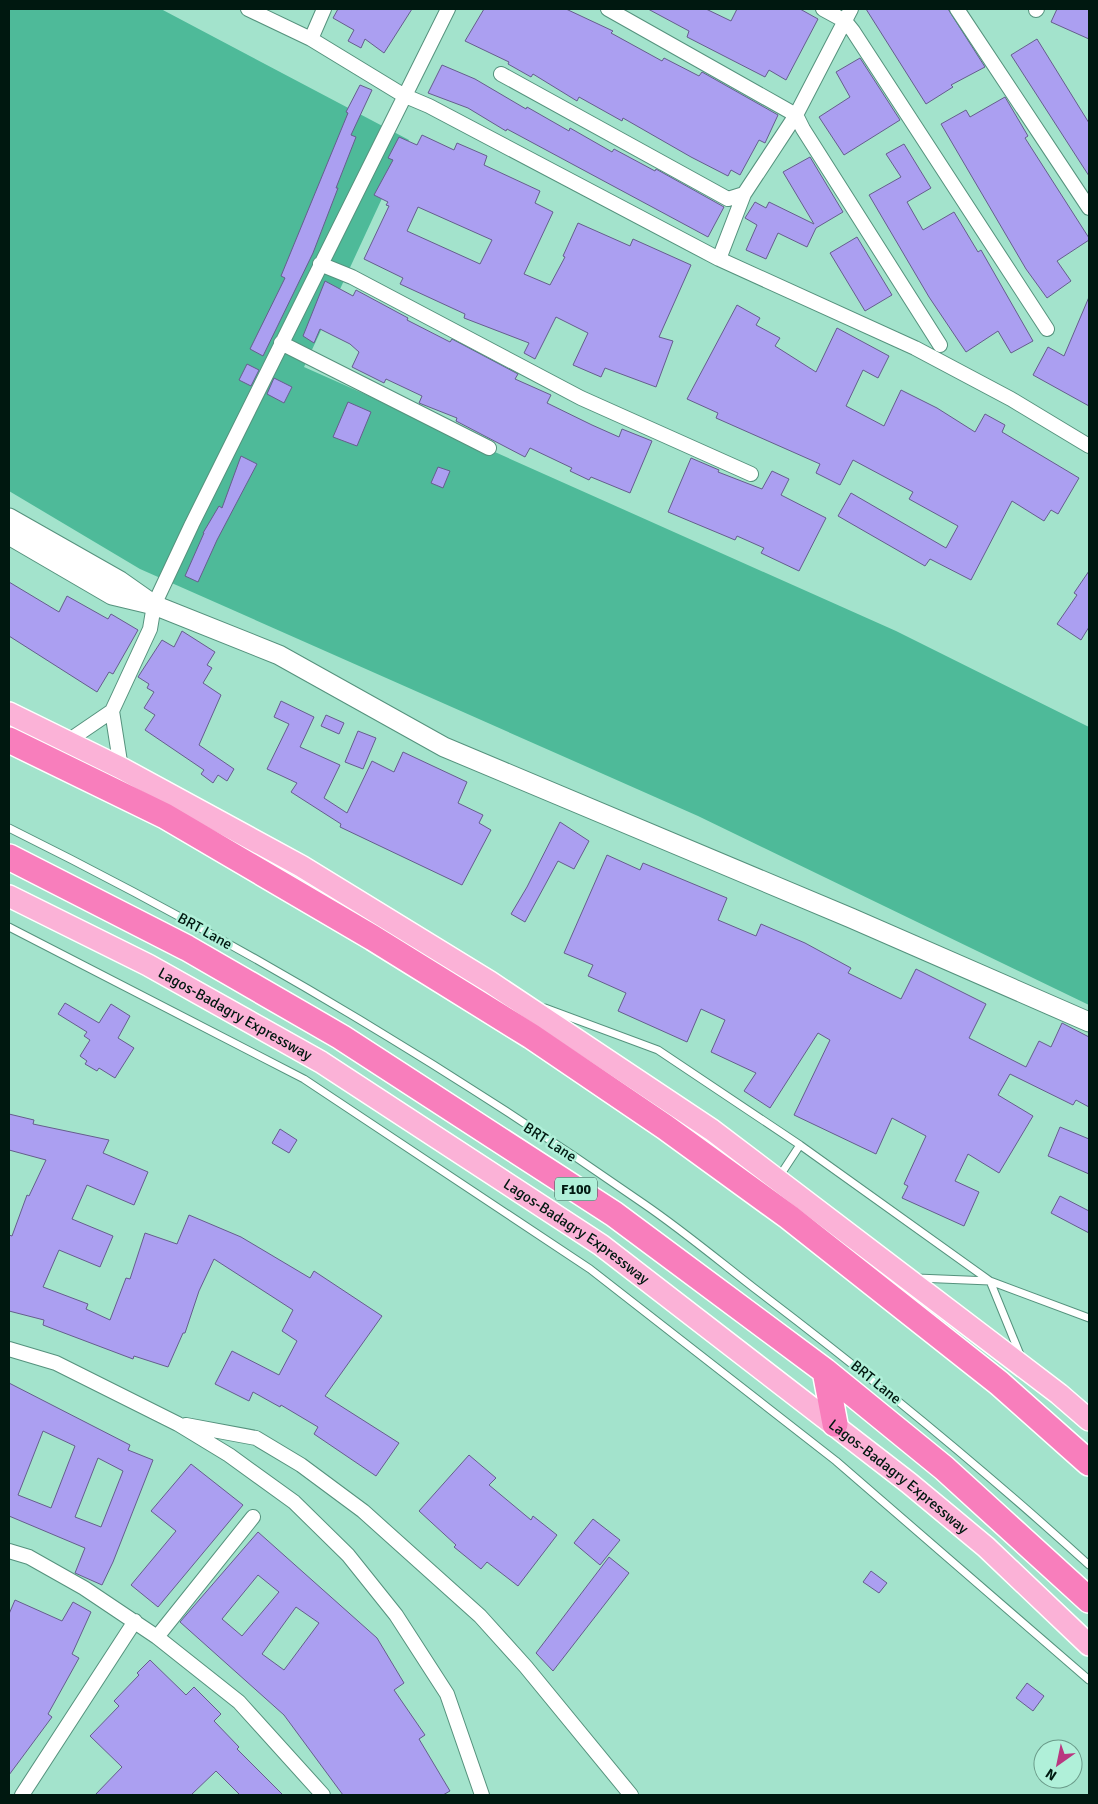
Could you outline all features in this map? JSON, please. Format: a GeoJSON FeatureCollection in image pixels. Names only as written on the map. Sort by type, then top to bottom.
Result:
{"type":"FeatureCollection","features":[{"type":"Feature","properties":{"kind":"highway"},"geometry":{"type":"LineString","coordinates":[[9,740],[164,816],[373,938],[539,1042],[665,1127],[789,1217],[999,1383],[1089,1463]]}},
{"type":"Feature","properties":{"kind":"highway","name":"Lagos-Badagry Expressway"},"geometry":{"type":"LineString","coordinates":[[9,857],[186,948],[341,1037],[614,1214],[825,1371],[944,1468],[1089,1600]]}},
{"type":"Feature","properties":{"kind":"highway"},"geometry":{"type":"LineString","coordinates":[[825,1371],[835,1424]]}},
{"type":"Feature","properties":{"kind":"main road"},"geometry":{"type":"LineString","coordinates":[[9,518],[120,581],[154,605]]}},
{"type":"Feature","properties":{"kind":"main road"},"geometry":{"type":"LineString","coordinates":[[9,535],[112,595],[154,605],[279,655],[444,747],[850,918],[1089,1022]]}},
{"type":"Feature","properties":{"kind":"main road"},"geometry":{"type":"LineString","coordinates":[[9,713],[121,768],[301,866],[507,994],[712,1130],[1060,1394],[1089,1420]]}},
{"type":"Feature","properties":{"kind":"main road","name":"Lagos-Badagry Expressway"},"geometry":{"type":"LineString","coordinates":[[9,896],[148,965],[321,1062],[601,1245],[835,1424],[986,1547],[1089,1645]]}},
{"type":"Feature","properties":{"kind":"main road"},"geometry":{"type":"LineString","coordinates":[[1060,1394],[1089,1406]]}},
{"type":"Feature","properties":{"kind":"street"},"geometry":{"type":"LineString","coordinates":[[248,9],[311,39],[403,95],[429,106],[719,259],[915,348],[1011,399],[1089,446]]}},
{"type":"Feature","properties":{"kind":"street"},"geometry":{"type":"LineString","coordinates":[[311,39],[324,9]]}},
{"type":"Feature","properties":{"kind":"street"},"geometry":{"type":"LineString","coordinates":[[68,741],[112,711],[150,629],[154,605],[403,95],[448,9]]}},
{"type":"Feature","properties":{"kind":"street"},"geometry":{"type":"LineString","coordinates":[[608,9],[796,115],[940,345]]}},
{"type":"Feature","properties":{"kind":"street"},"geometry":{"type":"LineString","coordinates":[[823,9],[848,15],[1047,329]]}},
{"type":"Feature","properties":{"kind":"street"},"geometry":{"type":"LineString","coordinates":[[958,9],[1089,208]]}},
{"type":"Feature","properties":{"kind":"street"},"geometry":{"type":"LineString","coordinates":[[719,259],[744,194],[796,115],[848,15]]}},
{"type":"Feature","properties":{"kind":"street"},"geometry":{"type":"LineString","coordinates":[[500,74],[728,199],[744,194]]}},
{"type":"Feature","properties":{"kind":"street"},"geometry":{"type":"LineString","coordinates":[[320,264],[352,277],[581,398],[751,474]]}},
{"type":"Feature","properties":{"kind":"street"},"geometry":{"type":"LineString","coordinates":[[281,343],[489,448]]}},
{"type":"Feature","properties":{"kind":"street"},"geometry":{"type":"LineString","coordinates":[[112,711],[121,768]]}},
{"type":"Feature","properties":{"kind":"street"},"geometry":{"type":"LineString","coordinates":[[9,1349],[56,1362],[178,1424],[229,1455],[294,1502],[354,1563],[396,1615],[447,1694],[482,1795]]}},
{"type":"Feature","properties":{"kind":"street"},"geometry":{"type":"LineString","coordinates":[[178,1424],[256,1438],[301,1465],[363,1511],[480,1616],[526,1667],[631,1795]]}},
{"type":"Feature","properties":{"kind":"street"},"geometry":{"type":"LineString","coordinates":[[157,1636],[253,1517]]}},
{"type":"Feature","properties":{"kind":"street"},"geometry":{"type":"LineString","coordinates":[[9,1551],[29,1557],[157,1636],[239,1702],[323,1795]]}},
{"type":"Feature","properties":{"kind":"street"},"geometry":{"type":"LineString","coordinates":[[22,1795],[134,1621]]}},
{"type":"Feature","properties":{"kind":"lane"},"geometry":{"type":"LineString","coordinates":[[9,746],[80,779],[203,843],[305,901],[468,997],[603,1086],[787,1220],[991,1384],[1089,1470]]}},
{"type":"Feature","properties":{"kind":"lane","name":"BRT Lane"},"geometry":{"type":"LineString","coordinates":[[9,828],[111,878],[324,997],[483,1098],[645,1205],[850,1361],[994,1479],[1089,1565]]}},
{"type":"Feature","properties":{"kind":"lane"},"geometry":{"type":"LineString","coordinates":[[9,927],[304,1078],[590,1269],[836,1461],[1089,1680]]}},
{"type":"Feature","properties":{"kind":"lane"},"geometry":{"type":"LineString","coordinates":[[507,994],[658,1050],[800,1146],[990,1281],[1089,1318]]}},
{"type":"Feature","properties":{"kind":"lane"},"geometry":{"type":"LineString","coordinates":[[777,1179],[800,1146]]}},
{"type":"Feature","properties":{"kind":"lane"},"geometry":{"type":"LineString","coordinates":[[907,1278],[990,1281]]}},
{"type":"Feature","properties":{"kind":"lane"},"geometry":{"type":"LineString","coordinates":[[990,1281],[1026,1369]]}},
{"type":"Feature","properties":{"kind":"green space"},"geometry":{"type":"Polygon","coordinates":[[[9,9],[161,9],[409,140],[304,367],[896,631],[1089,727],[1089,1005],[698,816],[140,569],[9,491],[9,9]]]}},
{"type":"Feature","properties":{"kind":"building"},"geometry":{"type":"Polygon","coordinates":[[[338,9],[412,9],[384,53],[365,39],[361,48],[348,41],[354,30],[333,18],[338,9]]]}},
{"type":"Feature","properties":{"kind":"building"},"geometry":{"type":"Polygon","coordinates":[[[484,9],[566,9],[613,31],[611,33],[662,61],[664,58],[699,76],[702,72],[778,115],[765,143],[759,140],[740,175],[731,170],[728,176],[623,118],[622,121],[579,97],[577,101],[533,74],[531,77],[508,64],[509,62],[465,41],[484,9]]]}},
{"type":"Feature","properties":{"kind":"building"},"geometry":{"type":"Polygon","coordinates":[[[648,9],[706,9],[731,21],[737,9],[800,9],[818,19],[786,80],[769,70],[765,77],[687,37],[689,31],[648,9]]]}},
{"type":"Feature","properties":{"kind":"building"},"geometry":{"type":"Polygon","coordinates":[[[866,9],[948,9],[985,67],[951,85],[953,87],[926,104],[866,9]]]}},
{"type":"Feature","properties":{"kind":"building"},"geometry":{"type":"Polygon","coordinates":[[[1057,9],[1089,9],[1089,39],[1051,22],[1057,9]]]}},
{"type":"Feature","properties":{"kind":"building"},"geometry":{"type":"Polygon","coordinates":[[[1037,39],[1089,123],[1089,176],[1011,55],[1037,39]]]}},
{"type":"Feature","properties":{"kind":"building"},"geometry":{"type":"Polygon","coordinates":[[[860,58],[900,120],[844,155],[819,117],[850,97],[836,72],[860,58]]]}},
{"type":"Feature","properties":{"kind":"building"},"geometry":{"type":"Polygon","coordinates":[[[442,65],[475,79],[526,109],[527,107],[569,131],[570,128],[612,152],[614,149],[655,171],[656,169],[724,207],[708,237],[507,129],[506,131],[468,108],[428,93],[442,65]]]}},
{"type":"Feature","properties":{"kind":"building"},"geometry":{"type":"Polygon","coordinates":[[[360,85],[372,90],[351,135],[356,137],[336,188],[338,188],[313,253],[263,356],[250,349],[285,278],[281,276],[348,113],[346,112],[360,85]]]}},
{"type":"Feature","properties":{"kind":"building"},"geometry":{"type":"Polygon","coordinates":[[[1005,97],[1028,136],[1025,138],[1089,238],[1089,240],[1057,261],[1071,281],[1047,298],[1026,269],[941,124],[966,110],[970,117],[1005,97]]]}},
{"type":"Feature","properties":{"kind":"building"},"geometry":{"type":"Polygon","coordinates":[[[422,135],[454,150],[457,143],[487,156],[484,165],[540,191],[535,203],[553,212],[524,274],[550,285],[565,257],[563,256],[578,223],[630,246],[633,239],[691,265],[659,337],[673,341],[656,387],[605,368],[601,377],[573,365],[588,333],[556,317],[535,359],[524,353],[529,343],[464,318],[465,314],[400,284],[403,278],[364,259],[389,206],[386,205],[388,202],[374,195],[393,160],[388,158],[399,137],[417,145],[422,135]],[[418,207],[407,231],[480,264],[492,240],[418,207]]]}},
{"type":"Feature","properties":{"kind":"building"},"geometry":{"type":"Polygon","coordinates":[[[904,144],[931,188],[907,202],[923,230],[954,212],[978,252],[981,250],[1033,341],[1011,353],[998,331],[966,352],[929,297],[869,195],[901,177],[886,154],[904,144]]]}},
{"type":"Feature","properties":{"kind":"building"},"geometry":{"type":"Polygon","coordinates":[[[810,157],[843,212],[816,228],[807,247],[778,233],[766,259],[746,250],[757,225],[745,218],[755,202],[766,208],[769,202],[814,224],[783,172],[810,157]]]}},
{"type":"Feature","properties":{"kind":"building"},"geometry":{"type":"Polygon","coordinates":[[[857,237],[892,295],[865,311],[830,253],[857,237]]]}},
{"type":"Feature","properties":{"kind":"building"},"geometry":{"type":"Polygon","coordinates":[[[325,281],[353,296],[356,290],[408,318],[407,320],[450,342],[452,339],[518,374],[515,379],[551,395],[547,403],[619,437],[622,429],[652,441],[630,493],[591,477],[589,480],[570,471],[572,468],[530,448],[525,457],[456,421],[457,418],[419,403],[422,396],[386,379],[384,383],[352,367],[359,352],[350,344],[320,329],[314,343],[303,336],[325,281]]]}},
{"type":"Feature","properties":{"kind":"building"},"geometry":{"type":"Polygon","coordinates":[[[1089,297],[1089,406],[1033,375],[1048,347],[1064,356],[1089,297]]]}},
{"type":"Feature","properties":{"kind":"building"},"geometry":{"type":"Polygon","coordinates":[[[737,305],[760,318],[756,325],[780,338],[775,346],[816,372],[837,328],[889,356],[878,378],[863,370],[846,406],[884,426],[901,390],[937,408],[975,432],[985,414],[1005,425],[1002,432],[1079,478],[1058,514],[1051,510],[1044,521],[1012,501],[971,580],[930,559],[925,566],[838,516],[851,493],[946,548],[958,526],[909,499],[913,492],[853,460],[840,485],[816,473],[820,464],[716,418],[718,413],[687,399],[737,305]]]}},
{"type":"Feature","properties":{"kind":"building"},"geometry":{"type":"Polygon","coordinates":[[[247,364],[259,370],[251,386],[239,380],[247,364]]]}},
{"type":"Feature","properties":{"kind":"building"},"geometry":{"type":"Polygon","coordinates":[[[274,378],[292,387],[284,403],[267,394],[274,378]]]}},
{"type":"Feature","properties":{"kind":"building"},"geometry":{"type":"Polygon","coordinates":[[[348,402],[371,412],[357,446],[333,437],[348,402]]]}},
{"type":"Feature","properties":{"kind":"building"},"geometry":{"type":"Polygon","coordinates":[[[241,456],[257,464],[217,540],[198,582],[185,576],[203,533],[219,506],[222,508],[241,456]]]}},
{"type":"Feature","properties":{"kind":"building"},"geometry":{"type":"Polygon","coordinates":[[[691,458],[719,470],[718,472],[762,489],[772,471],[789,479],[781,495],[826,518],[799,571],[761,553],[764,548],[737,536],[735,540],[668,512],[691,458]]]}},
{"type":"Feature","properties":{"kind":"building"},"geometry":{"type":"Polygon","coordinates":[[[438,467],[450,471],[443,488],[431,483],[438,467]]]}},
{"type":"Feature","properties":{"kind":"building"},"geometry":{"type":"Polygon","coordinates":[[[1089,571],[1089,627],[1081,640],[1057,624],[1077,595],[1074,593],[1089,571]]]}},
{"type":"Feature","properties":{"kind":"building"},"geometry":{"type":"Polygon","coordinates":[[[9,582],[59,612],[67,596],[108,619],[111,614],[138,630],[113,674],[109,672],[97,692],[9,636],[9,582]]]}},
{"type":"Feature","properties":{"kind":"building"},"geometry":{"type":"Polygon","coordinates":[[[182,631],[215,652],[207,665],[212,668],[203,683],[221,695],[199,745],[234,769],[227,781],[218,775],[213,783],[201,774],[204,770],[145,730],[155,715],[144,708],[154,692],[147,688],[149,684],[138,677],[162,640],[174,647],[182,631]]]}},
{"type":"Feature","properties":{"kind":"building"},"geometry":{"type":"Polygon","coordinates":[[[281,701],[314,717],[300,747],[340,765],[324,798],[347,813],[372,761],[394,772],[403,752],[467,782],[458,803],[483,815],[479,823],[491,830],[462,885],[340,827],[341,824],[291,792],[297,783],[267,769],[289,724],[274,717],[281,701]]]}},
{"type":"Feature","properties":{"kind":"building"},"geometry":{"type":"Polygon","coordinates":[[[326,715],[344,723],[339,734],[321,726],[326,715]]]}},
{"type":"Feature","properties":{"kind":"building"},"geometry":{"type":"Polygon","coordinates":[[[358,731],[376,738],[363,769],[345,762],[358,731]]]}},
{"type":"Feature","properties":{"kind":"building"},"geometry":{"type":"Polygon","coordinates":[[[560,822],[589,841],[574,869],[558,861],[525,922],[511,914],[560,822]]]}},
{"type":"Feature","properties":{"kind":"building"},"geometry":{"type":"Polygon","coordinates":[[[607,855],[640,870],[643,863],[727,898],[718,920],[756,936],[761,924],[805,943],[851,968],[848,973],[901,999],[916,969],[986,1004],[969,1038],[1026,1067],[1039,1041],[1051,1047],[1062,1023],[1089,1037],[1089,1107],[1076,1100],[1073,1105],[1010,1074],[998,1095],[1033,1116],[999,1173],[968,1154],[955,1181],[979,1192],[964,1226],[902,1198],[908,1186],[904,1184],[926,1136],[892,1118],[876,1154],[794,1115],[830,1040],[818,1033],[770,1108],[744,1091],[756,1073],[711,1052],[725,1020],[701,1009],[687,1042],[618,1011],[626,993],[588,976],[593,965],[564,953],[607,855]]]}},
{"type":"Feature","properties":{"kind":"building"},"geometry":{"type":"Polygon","coordinates":[[[65,1003],[99,1023],[111,1004],[130,1016],[118,1038],[134,1048],[115,1078],[99,1068],[97,1071],[85,1064],[87,1061],[80,1056],[90,1040],[84,1036],[87,1032],[58,1014],[65,1003]]]}},
{"type":"Feature","properties":{"kind":"building"},"geometry":{"type":"Polygon","coordinates":[[[9,1114],[34,1120],[33,1124],[109,1140],[103,1153],[148,1172],[134,1205],[87,1185],[72,1219],[113,1236],[100,1267],[59,1250],[43,1287],[88,1304],[86,1309],[110,1320],[126,1278],[130,1279],[145,1233],[177,1244],[189,1215],[241,1237],[310,1278],[314,1271],[382,1316],[325,1396],[399,1443],[376,1476],[314,1434],[318,1427],[281,1405],[280,1407],[253,1392],[249,1401],[215,1384],[232,1351],[279,1375],[297,1341],[282,1331],[293,1310],[214,1259],[199,1291],[185,1333],[183,1333],[168,1367],[134,1356],[133,1359],[43,1325],[44,1320],[9,1311],[9,1235],[12,1236],[27,1195],[29,1196],[46,1160],[9,1150],[9,1114]]]}},
{"type":"Feature","properties":{"kind":"building"},"geometry":{"type":"Polygon","coordinates":[[[1060,1127],[1089,1139],[1089,1174],[1048,1156],[1060,1127]]]}},
{"type":"Feature","properties":{"kind":"building"},"geometry":{"type":"Polygon","coordinates":[[[280,1129],[297,1140],[289,1153],[272,1143],[280,1129]]]}},
{"type":"Feature","properties":{"kind":"building"},"geometry":{"type":"Polygon","coordinates":[[[1060,1196],[1089,1211],[1089,1233],[1051,1213],[1060,1196]]]}},
{"type":"Feature","properties":{"kind":"building"},"geometry":{"type":"Polygon","coordinates":[[[9,1383],[130,1445],[128,1450],[153,1460],[102,1585],[75,1573],[85,1548],[9,1516],[9,1383]],[[43,1431],[18,1495],[51,1508],[75,1446],[43,1431]],[[98,1458],[75,1517],[101,1527],[123,1471],[98,1458]]]}},
{"type":"Feature","properties":{"kind":"building"},"geometry":{"type":"Polygon","coordinates":[[[469,1455],[496,1478],[489,1485],[531,1520],[533,1516],[557,1535],[518,1586],[487,1562],[481,1569],[454,1547],[456,1545],[419,1511],[469,1455]]]}},
{"type":"Feature","properties":{"kind":"building"},"geometry":{"type":"Polygon","coordinates":[[[191,1464],[243,1505],[158,1607],[131,1585],[176,1531],[151,1511],[191,1464]]]}},
{"type":"Feature","properties":{"kind":"building"},"geometry":{"type":"Polygon","coordinates":[[[593,1519],[620,1540],[600,1565],[574,1543],[593,1519]]]}},
{"type":"Feature","properties":{"kind":"building"},"geometry":{"type":"Polygon","coordinates":[[[258,1532],[377,1638],[404,1683],[394,1690],[425,1735],[419,1739],[450,1791],[443,1795],[343,1795],[284,1715],[180,1622],[258,1532]],[[258,1575],[222,1619],[242,1636],[279,1592],[258,1575]],[[296,1607],[262,1654],[284,1670],[319,1623],[296,1607]]]}},
{"type":"Feature","properties":{"kind":"building"},"geometry":{"type":"Polygon","coordinates":[[[609,1557],[629,1573],[553,1671],[536,1653],[609,1557]]]}},
{"type":"Feature","properties":{"kind":"building"},"geometry":{"type":"Polygon","coordinates":[[[871,1571],[887,1583],[879,1593],[863,1582],[871,1571]]]}},
{"type":"Feature","properties":{"kind":"building"},"geometry":{"type":"Polygon","coordinates":[[[15,1600],[62,1621],[73,1602],[91,1612],[72,1654],[79,1658],[48,1714],[52,1717],[9,1775],[9,1614],[15,1600]]]}},
{"type":"Feature","properties":{"kind":"building"},"geometry":{"type":"Polygon","coordinates":[[[150,1660],[186,1695],[194,1687],[221,1714],[214,1721],[239,1747],[237,1749],[283,1795],[240,1795],[216,1771],[191,1795],[95,1795],[122,1767],[90,1736],[119,1706],[114,1701],[139,1675],[137,1673],[150,1660]]]}},
{"type":"Feature","properties":{"kind":"building"},"geometry":{"type":"Polygon","coordinates":[[[1027,1683],[1044,1696],[1033,1711],[1016,1698],[1027,1683]]]}}]}
